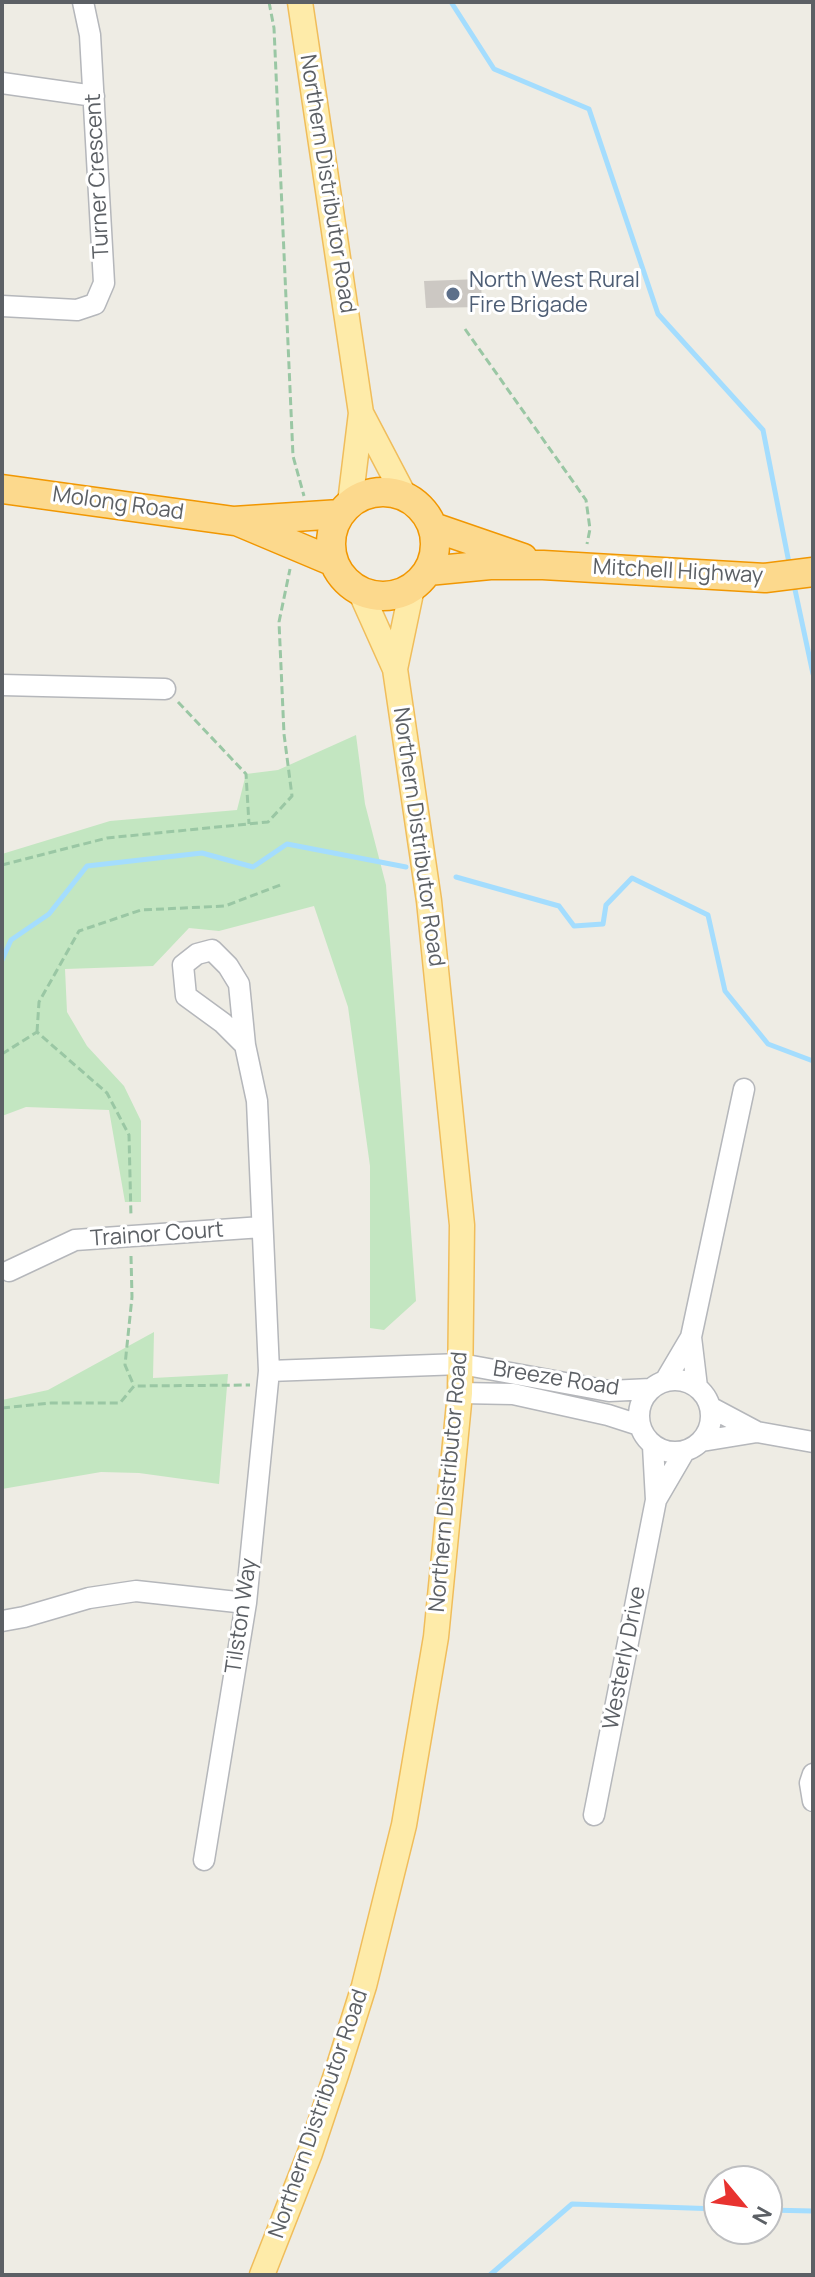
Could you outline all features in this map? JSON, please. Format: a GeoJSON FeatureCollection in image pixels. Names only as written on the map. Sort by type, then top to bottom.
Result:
{"type":"FeatureCollection","features":[{"type":"Feature","properties":{"kind":"highway","name":"Molong Road"},"geometry":{"type":"LineString","coordinates":[[2,489],[234,521],[305,516],[345,508]]}},
{"type":"Feature","properties":{"kind":"highway"},"geometry":{"type":"LineString","coordinates":[[382,491],[404,495],[420,506],[433,527],[436,551],[420,580],[385,597],[360,591],[342,577],[334,562],[331,539],[345,508],[368,494],[382,491]]}},
{"type":"Feature","properties":{"kind":"highway","name":"Molong Road"},"geometry":{"type":"LineString","coordinates":[[234,521],[334,562]]}},
{"type":"Feature","properties":{"kind":"highway","name":"Mitchell Highway"},"geometry":{"type":"LineString","coordinates":[[433,527],[543,565]]}},
{"type":"Feature","properties":{"kind":"highway","name":"Mitchell Highway"},"geometry":{"type":"LineString","coordinates":[[420,580],[490,565],[543,565],[765,578],[813,572]]}},
{"type":"Feature","properties":{"kind":"main road","name":"Northern Distributor Road"},"geometry":{"type":"LineString","coordinates":[[300,2],[361,413],[345,508]]}},
{"type":"Feature","properties":{"kind":"main road","name":"Northern Distributor Road"},"geometry":{"type":"LineString","coordinates":[[361,413],[404,495]]}},
{"type":"Feature","properties":{"kind":"main road","name":"Northern Distributor Road"},"geometry":{"type":"LineString","coordinates":[[395,669],[420,580]]}},
{"type":"Feature","properties":{"kind":"main road","name":"Northern Distributor Road"},"geometry":{"type":"LineString","coordinates":[[262,2275],[310,2153],[337,2072],[364,1986],[404,1825],[436,1637],[460,1393],[462,1225],[429,901],[395,669],[360,591]]}},
{"type":"Feature","properties":{"kind":"street","name":"Turner Crescent"},"geometry":{"type":"LineString","coordinates":[[2,306],[77,310],[95,304],[104,283],[90,35],[83,2]]}},
{"type":"Feature","properties":{"kind":"street"},"geometry":{"type":"LineString","coordinates":[[2,83],[94,96]]}},
{"type":"Feature","properties":{"kind":"street"},"geometry":{"type":"LineString","coordinates":[[2,685],[165,689]]}},
{"type":"Feature","properties":{"kind":"street","name":"Tilston Way"},"geometry":{"type":"LineString","coordinates":[[204,1860],[246,1603],[269,1378],[257,1101],[245,1045]]}},
{"type":"Feature","properties":{"kind":"street"},"geometry":{"type":"LineString","coordinates":[[697,1387],[691,1337],[744,1089]]}},
{"type":"Feature","properties":{"kind":"street","name":"Trainor Court"},"geometry":{"type":"LineString","coordinates":[[9,1271],[75,1240],[262,1227]]}},
{"type":"Feature","properties":{"kind":"street"},"geometry":{"type":"LineString","coordinates":[[691,1337],[658,1385],[643,1399],[639,1411],[642,1433],[653,1446],[668,1452],[684,1452],[702,1441],[757,1432]]}},
{"type":"Feature","properties":{"kind":"street"},"geometry":{"type":"LineString","coordinates":[[269,1378],[461,1364]]}},
{"type":"Feature","properties":{"kind":"street","name":"Breeze Road"},"geometry":{"type":"LineString","coordinates":[[461,1364],[609,1391],[658,1385]]}},
{"type":"Feature","properties":{"kind":"street"},"geometry":{"type":"LineString","coordinates":[[658,1385],[676,1380],[697,1387],[706,1396],[711,1425],[702,1441]]}},
{"type":"Feature","properties":{"kind":"street","name":"Breeze Road"},"geometry":{"type":"LineString","coordinates":[[460,1393],[513,1394],[639,1425]]}},
{"type":"Feature","properties":{"kind":"street"},"geometry":{"type":"LineString","coordinates":[[710,1407],[757,1432],[813,1442]]}},
{"type":"Feature","properties":{"kind":"street","name":"Westerly Drive"},"geometry":{"type":"LineString","coordinates":[[594,1815],[656,1500],[653,1446]]}},
{"type":"Feature","properties":{"kind":"street","name":"Westerly Drive"},"geometry":{"type":"LineString","coordinates":[[656,1500],[684,1452]]}},
{"type":"Feature","properties":{"kind":"street"},"geometry":{"type":"LineString","coordinates":[[2,1621],[89,1598],[136,1591],[246,1603]]}},
{"type":"Feature","properties":{"kind":"street"},"geometry":{"type":"LineString","coordinates":[[813,1774],[810,1783],[813,1801]]}},
{"type":"Feature","properties":{"kind":"path"},"geometry":{"type":"LineString","coordinates":[[269,2],[274,28],[293,456],[304,488],[305,516]]}},
{"type":"Feature","properties":{"kind":"path"},"geometry":{"type":"LineString","coordinates":[[465,329],[586,500],[590,529],[584,568]]}},
{"type":"Feature","properties":{"kind":"path"},"geometry":{"type":"LineString","coordinates":[[2,865],[107,838],[268,822],[292,796],[284,734],[279,622],[295,546]]}},
{"type":"Feature","properties":{"kind":"path"},"geometry":{"type":"LineString","coordinates":[[165,689],[246,774],[249,824]]}},
{"type":"Feature","properties":{"kind":"path"},"geometry":{"type":"LineString","coordinates":[[37,1032],[39,1002],[79,931],[141,910],[225,906],[283,884]]}},
{"type":"Feature","properties":{"kind":"path"},"geometry":{"type":"LineString","coordinates":[[2,1054],[37,1032]]}},
{"type":"Feature","properties":{"kind":"path"},"geometry":{"type":"LineString","coordinates":[[37,1032],[107,1093],[129,1135],[132,1297],[125,1365],[134,1386]]}},
{"type":"Feature","properties":{"kind":"path"},"geometry":{"type":"LineString","coordinates":[[2,1408],[51,1403],[120,1403],[134,1386],[269,1378]]}},
{"type":"Feature","properties":{"kind":"green space"},"geometry":{"type":"Polygon","coordinates":[[[356,735],[365,804],[386,885],[416,1301],[384,1330],[370,1328],[370,1166],[348,1007],[314,906],[219,931],[189,928],[153,966],[65,969],[67,1012],[87,1046],[124,1086],[141,1121],[141,1202],[125,1202],[109,1110],[26,1107],[2,1116],[2,854],[110,821],[237,810],[246,774],[278,770],[356,735]]]}},
{"type":"Feature","properties":{"kind":"green space"},"geometry":{"type":"Polygon","coordinates":[[[154,1332],[153,1378],[228,1374],[219,1484],[139,1473],[101,1472],[2,1489],[2,1400],[48,1390],[154,1332]]]}},
{"type":"Feature","properties":{"kind":"building","name":"North West Rural Fire Brigade"},"geometry":{"type":"Polygon","coordinates":[[[481,279],[482,307],[426,308],[424,281],[481,279]]]}},
{"type":"Feature","properties":{"kind":"waterway"},"geometry":{"type":"LineString","coordinates":[[451,2],[494,69],[589,109],[658,314],[763,430],[790,568]]}},
{"type":"Feature","properties":{"kind":"waterway"},"geometry":{"type":"LineString","coordinates":[[794,585],[813,674]]}},
{"type":"Feature","properties":{"kind":"waterway"},"geometry":{"type":"LineString","coordinates":[[2,960],[11,940],[49,914],[87,866],[202,853],[253,867],[287,844],[406,867]]}},
{"type":"Feature","properties":{"kind":"waterway"},"geometry":{"type":"LineString","coordinates":[[456,877],[559,906],[574,926],[603,924],[606,905],[632,878],[708,915],[725,991],[768,1044],[813,1061]]}},
{"type":"Feature","properties":{"kind":"waterway"},"geometry":{"type":"LineString","coordinates":[[490,2275],[572,2204],[703,2208]]}},
{"type":"Feature","properties":{"kind":"waterway"},"geometry":{"type":"LineString","coordinates":[[783,2210],[813,2211]]}},
{"type":"Feature","properties":{"kind":"place","name":"North West Rural Fire Brigade"},"geometry":{"type":"Point","coordinates":[453,294]}}]}
